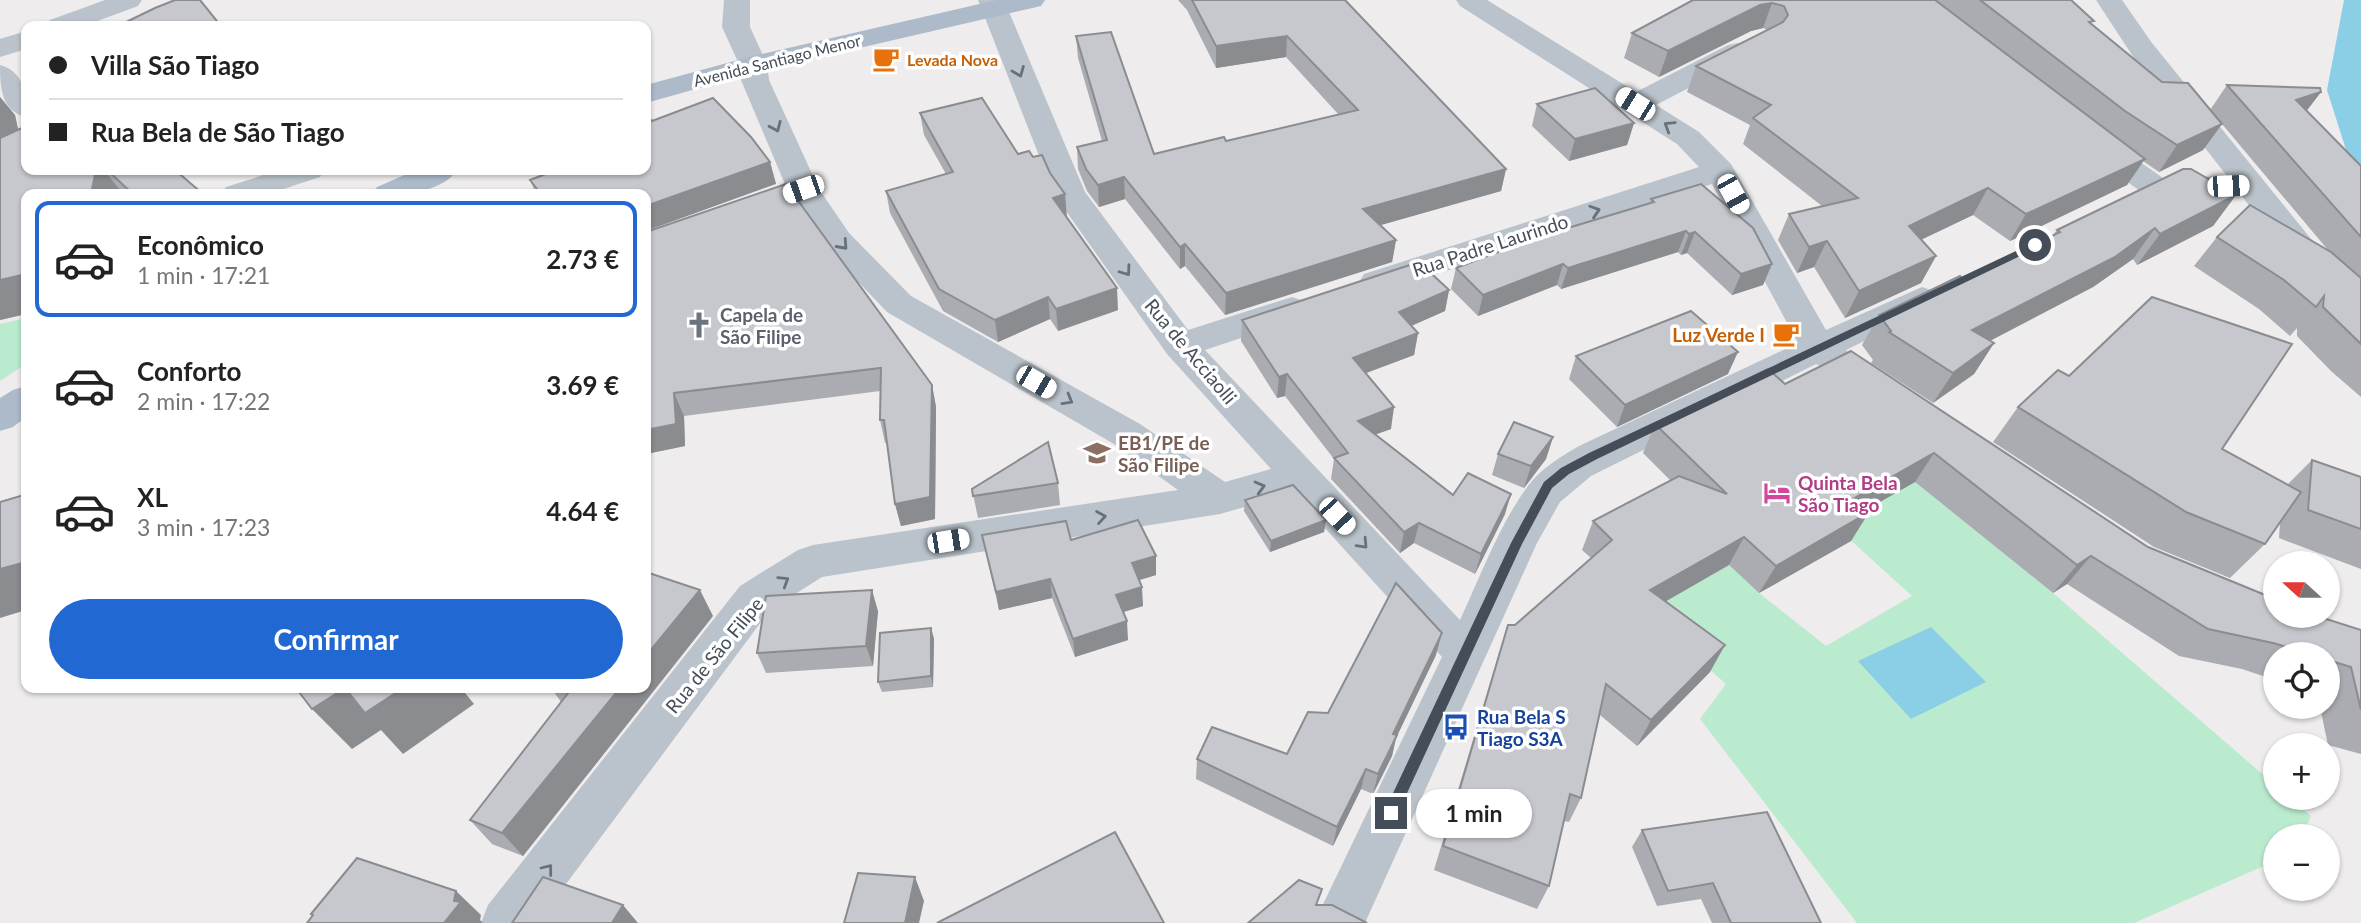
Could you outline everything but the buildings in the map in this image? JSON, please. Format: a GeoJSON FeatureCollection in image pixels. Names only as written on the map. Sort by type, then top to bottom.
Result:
{"type":"FeatureCollection","features":[{"type":"Feature","properties":{"kind":"main road","name":"Avenida Santiago Menor"},"geometry":{"type":"LineString","coordinates":[[651,93],[992,4],[1031,0]]}},
{"type":"Feature","properties":{"kind":"main road"},"geometry":{"type":"LineString","coordinates":[[399,189],[431,175]]}},
{"type":"Feature","properties":{"kind":"main road"},"geometry":{"type":"LineString","coordinates":[[0,417],[21,402]]}},
{"type":"Feature","properties":{"kind":"street"},"geometry":{"type":"LineString","coordinates":[[73,21],[130,0]]}},
{"type":"Feature","properties":{"kind":"street"},"geometry":{"type":"LineString","coordinates":[[737,0],[736,27],[753,64],[755,80],[790,194],[899,304],[1127,434],[1220,499]]}},
{"type":"Feature","properties":{"kind":"street"},"geometry":{"type":"LineString","coordinates":[[1469,0],[1688,138],[1720,171],[1819,349],[1866,380]]}},
{"type":"Feature","properties":{"kind":"street"},"geometry":{"type":"LineString","coordinates":[[2109,0],[2142,49],[2321,274],[2361,308]]}},
{"type":"Feature","properties":{"kind":"street","name":"Rua de Acciaolli"},"geometry":{"type":"LineString","coordinates":[[992,4],[1070,194],[1180,345],[1446,634],[1466,652]]}},
{"type":"Feature","properties":{"kind":"street"},"geometry":{"type":"LineString","coordinates":[[1635,104],[1762,39]]}},
{"type":"Feature","properties":{"kind":"street"},"geometry":{"type":"LineString","coordinates":[[0,49],[21,41]]}},
{"type":"Feature","properties":{"kind":"street"},"geometry":{"type":"LineString","coordinates":[[0,74],[21,101]]}},
{"type":"Feature","properties":{"kind":"street"},"geometry":{"type":"LineString","coordinates":[[2074,128],[2143,193],[2252,185]]}},
{"type":"Feature","properties":{"kind":"street","name":"Rua Padre Laurindo"},"geometry":{"type":"LineString","coordinates":[[1180,345],[1720,171]]}},
{"type":"Feature","properties":{"kind":"street"},"geometry":{"type":"LineString","coordinates":[[252,189],[294,175]]}},
{"type":"Feature","properties":{"kind":"street"},"geometry":{"type":"LineString","coordinates":[[1339,923],[1517,543],[1548,485],[1565,471],[1593,456],[1944,289]]}},
{"type":"Feature","properties":{"kind":"street","name":"Rua de São Filipe"},"geometry":{"type":"LineString","coordinates":[[506,923],[755,598],[813,562],[1220,499],[1300,476]]}},
{"type":"Feature","properties":{"kind":"green space"},"geometry":{"type":"Polygon","coordinates":[[[21,319],[21,367],[0,381],[0,324],[21,319]]]}},
{"type":"Feature","properties":{"kind":"green space"},"geometry":{"type":"Polygon","coordinates":[[[1915,482],[2053,593],[2263,775],[2263,810],[2304,810],[2311,816],[2307,824],[2263,824],[2263,866],[2134,923],[1857,923],[1700,719],[1726,684],[1645,613],[1729,565],[1759,593],[1826,646],[1912,596],[1836,527],[1915,482]]]}},
{"type":"Feature","properties":{"kind":"water"},"geometry":{"type":"Polygon","coordinates":[[[2344,0],[2361,0],[2361,168],[2348,156],[2327,90],[2344,0]]]}},
{"type":"Feature","properties":{"kind":"water"},"geometry":{"type":"Polygon","coordinates":[[[1931,627],[1986,682],[1911,719],[1858,661],[1931,627]]]}},
{"type":"Feature","properties":{"kind":"place","name":"Levada Nova"},"geometry":{"type":"Point","coordinates":[886,59]}},
{"type":"Feature","properties":{"kind":"place","name":"Capela de São Filipe"},"geometry":{"type":"Point","coordinates":[699,325]}},
{"type":"Feature","properties":{"kind":"place","name":"Luz Verde I"},"geometry":{"type":"Point","coordinates":[1786,334]}},
{"type":"Feature","properties":{"kind":"place","name":"EB1/PE de São Filipe"},"geometry":{"type":"Point","coordinates":[1097,453]}},
{"type":"Feature","properties":{"kind":"place","name":"Quinta Bela São Tiago"},"geometry":{"type":"Point","coordinates":[1777,493]}},
{"type":"Feature","properties":{"kind":"place","name":"Rua Bela S Tiago S3A"},"geometry":{"type":"Point","coordinates":[1456,727]}},
{"type":"Feature","properties":{"kind":"route"},"geometry":{"type":"LineString","coordinates":[[1391,813],[1517,543],[1548,485],[1565,471],[1593,456],[2035,245]]}}]}
